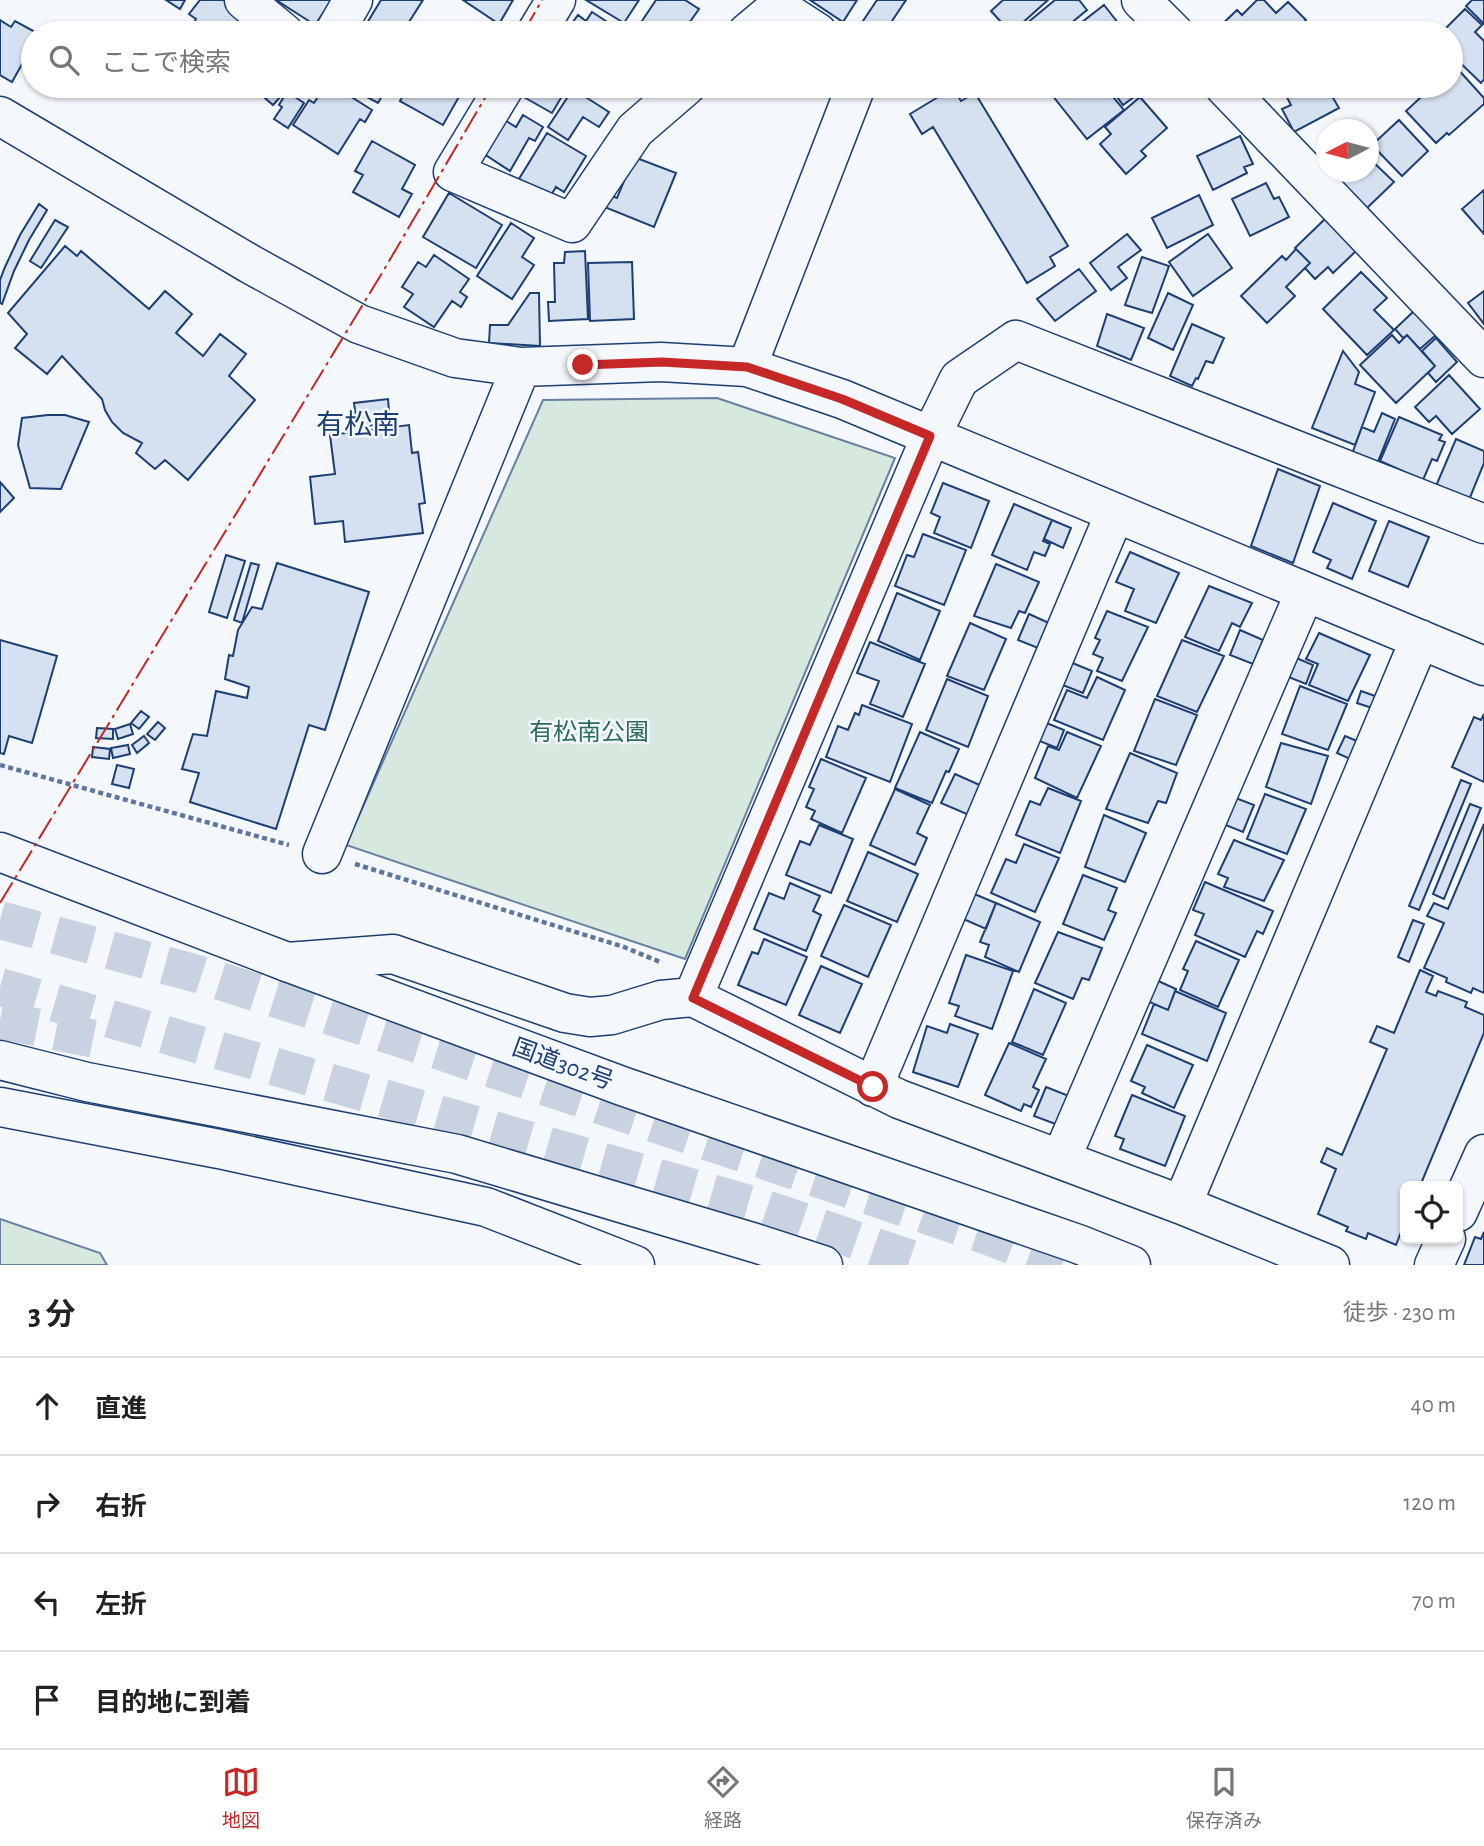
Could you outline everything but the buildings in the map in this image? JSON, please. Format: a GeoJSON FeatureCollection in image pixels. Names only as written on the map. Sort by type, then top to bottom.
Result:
{"type":"FeatureCollection","features":[{"type":"Feature","properties":{"kind":"main road"},"geometry":{"type":"LineString","coordinates":[[244,0],[269,21]]}},
{"type":"Feature","properties":{"kind":"main road"},"geometry":{"type":"LineString","coordinates":[[341,21],[353,0]]}},
{"type":"Feature","properties":{"kind":"main road"},"geometry":{"type":"LineString","coordinates":[[543,21],[556,0]]}},
{"type":"Feature","properties":{"kind":"main road"},"geometry":{"type":"LineString","coordinates":[[1141,0],[1162,21]]}},
{"type":"Feature","properties":{"kind":"main road"},"geometry":{"type":"LineString","coordinates":[[760,21],[780,3],[803,21]]}},
{"type":"Feature","properties":{"kind":"main road"},"geometry":{"type":"LineString","coordinates":[[498,98],[453,172],[572,223],[635,130],[672,98]]}},
{"type":"Feature","properties":{"kind":"main road"},"geometry":{"type":"LineString","coordinates":[[747,367],[851,98]]}},
{"type":"Feature","properties":{"kind":"main road"},"geometry":{"type":"LineString","coordinates":[[1235,98],[1484,358]]}},
{"type":"Feature","properties":{"kind":"main road"},"geometry":{"type":"LineString","coordinates":[[0,116],[250,264],[359,324],[454,358],[521,367],[662,362],[747,367],[842,399],[1484,666]]}},
{"type":"Feature","properties":{"kind":"main road"},"geometry":{"type":"LineString","coordinates":[[693,998],[930,436],[959,380],[1016,340],[1484,524]]}},
{"type":"Feature","properties":{"kind":"main road"},"geometry":{"type":"LineString","coordinates":[[322,854],[521,367]]}},
{"type":"Feature","properties":{"kind":"main road"},"geometry":{"type":"LineString","coordinates":[[873,1087],[1115,513]]}},
{"type":"Feature","properties":{"kind":"main road"},"geometry":{"type":"LineString","coordinates":[[1061,1159],[1305,592]]}},
{"type":"Feature","properties":{"kind":"main road"},"geometry":{"type":"LineString","coordinates":[[1182,1205],[1420,639]]}},
{"type":"Feature","properties":{"kind":"main road","name":"国道302号"},"geometry":{"type":"LineString","coordinates":[[0,852],[622,1086],[1131,1265]]}},
{"type":"Feature","properties":{"kind":"main road"},"geometry":{"type":"LineString","coordinates":[[287,962],[393,954],[565,1013],[590,1017],[612,1014],[661,1000],[693,998],[899,1099],[1182,1205],[1330,1265]]}},
{"type":"Feature","properties":{"kind":"main road"},"geometry":{"type":"LineString","coordinates":[[0,1060],[87,1082],[457,1154],[823,1265]]}},
{"type":"Feature","properties":{"kind":"main road"},"geometry":{"type":"LineString","coordinates":[[0,1107],[219,1149],[486,1208],[635,1265]]}},
{"type":"Feature","properties":{"kind":"main road"},"geometry":{"type":"LineString","coordinates":[[1246,1231],[1278,1265]]}},
{"type":"Feature","properties":{"kind":"main road"},"geometry":{"type":"LineString","coordinates":[[1434,1265],[1444,1244]]}},
{"type":"Feature","properties":{"kind":"green space","name":"有松南公園"},"geometry":{"type":"Polygon","coordinates":[[[717,398],[895,458],[685,959],[346,845],[543,400],[717,398]]]}},
{"type":"Feature","properties":{"kind":"green space"},"geometry":{"type":"Polygon","coordinates":[[[0,1219],[100,1253],[107,1265],[0,1265],[0,1219]]]}},
{"type":"Feature","properties":{"kind":"tunnel"},"geometry":{"type":"LineString","coordinates":[[0,920],[201,975],[440,1051],[988,1236],[1062,1265]]}},
{"type":"Feature","properties":{"kind":"tunnel"},"geometry":{"type":"LineString","coordinates":[[0,987],[766,1209],[928,1265]]}},
{"type":"Feature","properties":{"kind":"tunnel"},"geometry":{"type":"LineString","coordinates":[[0,1020],[110,1042]]}},
{"type":"Feature","properties":{"kind":"power"},"geometry":{"type":"LineString","coordinates":[[530,21],[542,0]]}},
{"type":"Feature","properties":{"kind":"power"},"geometry":{"type":"LineString","coordinates":[[0,903],[382,273],[485,98]]}},
{"type":"Feature","properties":{"kind":"district","name":"有松南"},"geometry":{"type":"Point","coordinates":[358,424]}},
{"type":"Feature","properties":{"kind":"route"},"geometry":{"type":"LineString","coordinates":[[583,365],[662,362],[747,367],[842,399],[930,436],[693,998],[873,1087]]}}]}
